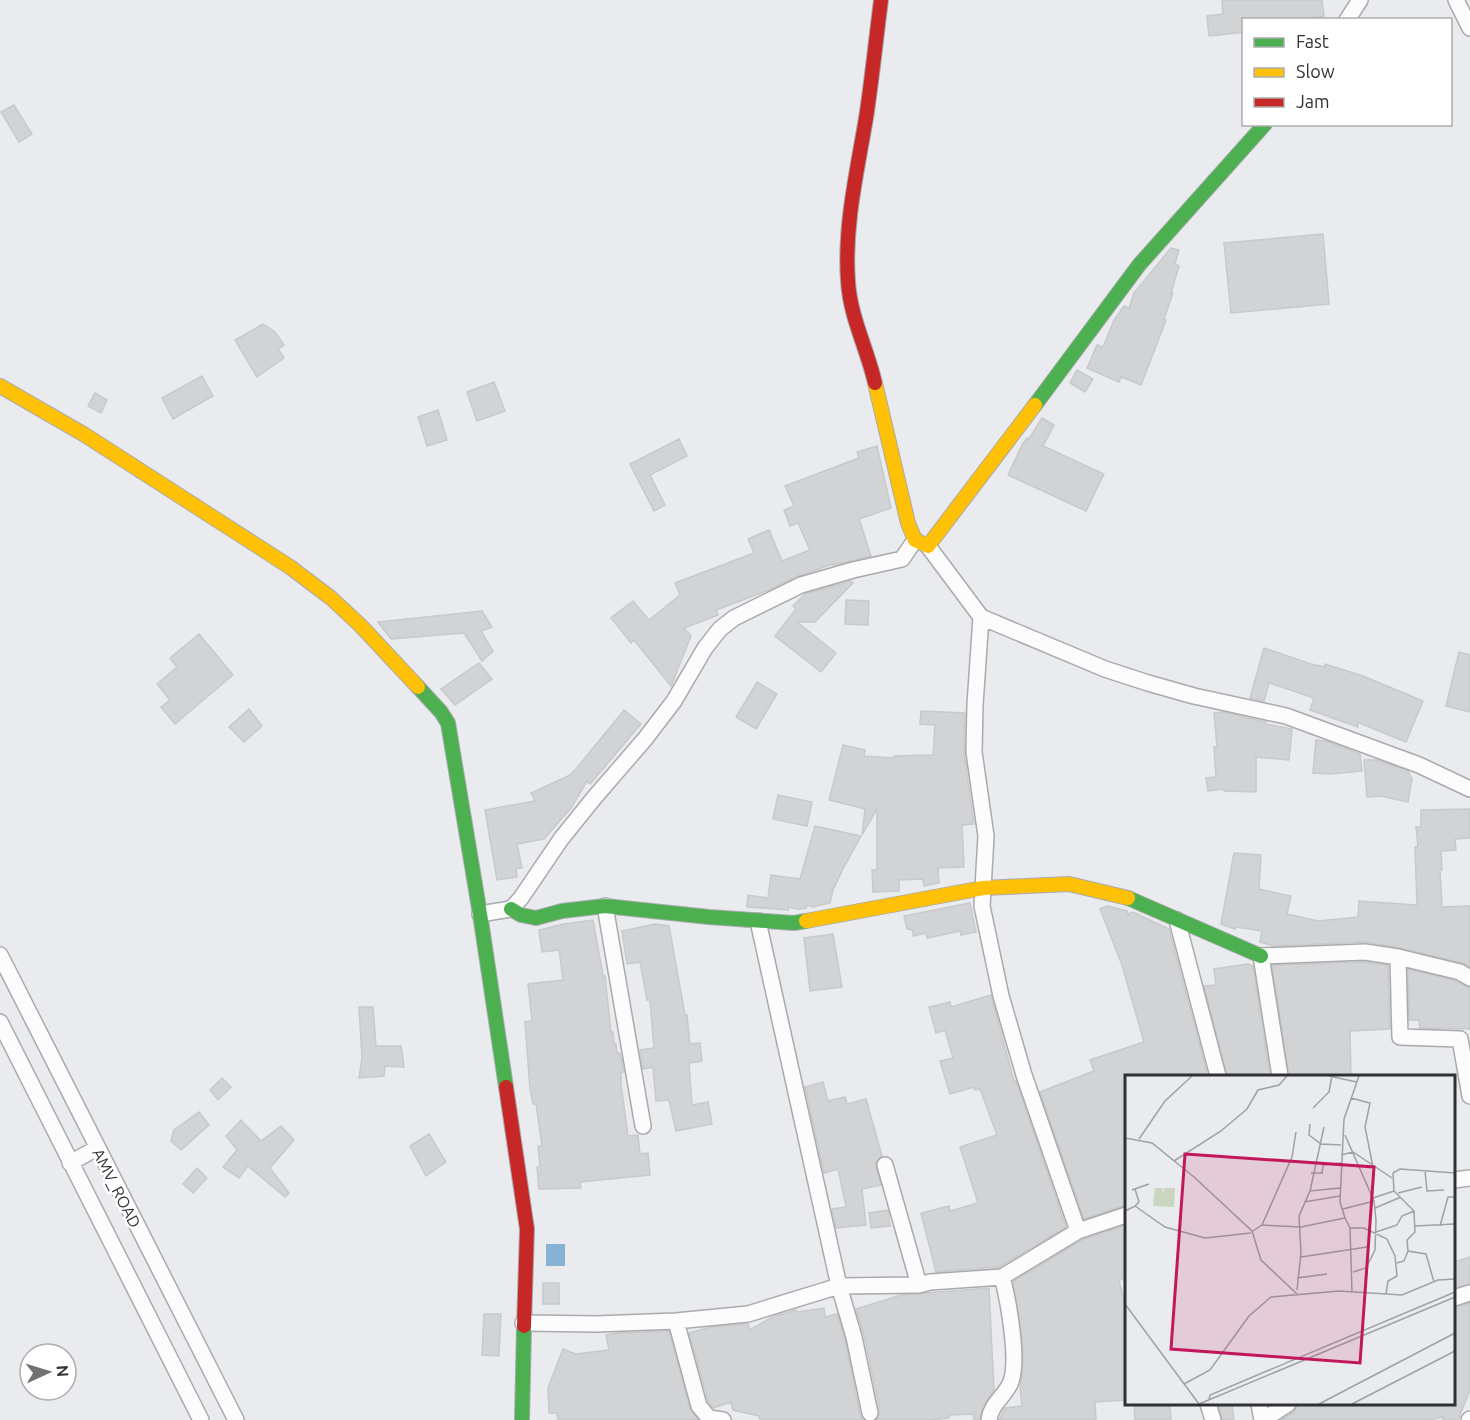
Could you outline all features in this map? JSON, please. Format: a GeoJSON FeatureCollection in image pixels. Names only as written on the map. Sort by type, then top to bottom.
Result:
{"type":"FeatureCollection","features":[{"type":"Feature","properties":{"kind":"street"},"geometry":{"type":"LineString","coordinates":[[881,0],[866,117],[852,196],[847,246],[849,283],[853,316],[874,378],[908,523],[921,543],[981,617],[1105,669],[1194,696],[1286,716],[1403,759],[1470,789]]}},
{"type":"Feature","properties":{"kind":"street"},"geometry":{"type":"LineString","coordinates":[[1348,18],[1360,0]]}},
{"type":"Feature","properties":{"kind":"street"},"geometry":{"type":"LineString","coordinates":[[1456,0],[1470,28]]}},
{"type":"Feature","properties":{"kind":"street"},"geometry":{"type":"LineString","coordinates":[[512,909],[561,839],[645,739],[674,700],[705,648],[720,629],[734,618],[801,585],[902,559],[921,543],[1006,445],[1139,266],[1263,126]]}},
{"type":"Feature","properties":{"kind":"street"},"geometry":{"type":"LineString","coordinates":[[0,386],[93,440],[290,567],[331,598],[361,626],[441,712],[448,723],[480,914],[527,1229],[522,1420]]}},
{"type":"Feature","properties":{"kind":"street"},"geometry":{"type":"LineString","coordinates":[[981,617],[974,752],[986,836],[982,906],[1001,996],[1024,1075],[1077,1231]]}},
{"type":"Feature","properties":{"kind":"street"},"geometry":{"type":"LineString","coordinates":[[480,914],[512,909],[522,915],[536,918],[562,911],[605,906],[794,923],[983,888],[1070,884],[1134,899],[1261,956],[1365,952],[1398,957],[1460,972],[1470,978]]}},
{"type":"Feature","properties":{"kind":"street"},"geometry":{"type":"LineString","coordinates":[[605,906],[643,1126]]}},
{"type":"Feature","properties":{"kind":"street"},"geometry":{"type":"LineString","coordinates":[[1177,920],[1217,1075]]}},
{"type":"Feature","properties":{"kind":"street"},"geometry":{"type":"LineString","coordinates":[[758,921],[839,1286],[854,1337],[870,1413]]}},
{"type":"Feature","properties":{"kind":"street","name":"AMV_ROAD"},"geometry":{"type":"LineString","coordinates":[[0,956],[236,1420]]}},
{"type":"Feature","properties":{"kind":"street"},"geometry":{"type":"LineString","coordinates":[[1261,956],[1280,1075]]}},
{"type":"Feature","properties":{"kind":"street"},"geometry":{"type":"LineString","coordinates":[[1398,957],[1400,1037],[1460,1039],[1470,1096]]}},
{"type":"Feature","properties":{"kind":"street"},"geometry":{"type":"LineString","coordinates":[[0,1022],[201,1420]]}},
{"type":"Feature","properties":{"kind":"street"},"geometry":{"type":"LineString","coordinates":[[70,1163],[97,1148]]}},
{"type":"Feature","properties":{"kind":"street"},"geometry":{"type":"LineString","coordinates":[[885,1165],[919,1285]]}},
{"type":"Feature","properties":{"kind":"street"},"geometry":{"type":"LineString","coordinates":[[1455,1180],[1470,1178]]}},
{"type":"Feature","properties":{"kind":"street"},"geometry":{"type":"LineString","coordinates":[[523,1323],[596,1324],[676,1321],[748,1314],[839,1286],[919,1285],[930,1282],[1002,1277],[1077,1231],[1125,1215]]}},
{"type":"Feature","properties":{"kind":"street"},"geometry":{"type":"LineString","coordinates":[[989,1420],[991,1410],[1011,1383],[1014,1365],[1009,1304],[1002,1277]]}},
{"type":"Feature","properties":{"kind":"street"},"geometry":{"type":"LineString","coordinates":[[1455,1298],[1470,1293]]}},
{"type":"Feature","properties":{"kind":"street"},"geometry":{"type":"LineString","coordinates":[[676,1321],[699,1406],[709,1418],[723,1420]]}},
{"type":"Feature","properties":{"kind":"street"},"geometry":{"type":"LineString","coordinates":[[1208,1405],[1213,1420]]}},
{"type":"Feature","properties":{"kind":"street"},"geometry":{"type":"LineString","coordinates":[[1259,1405],[1262,1420],[1286,1405]]}},
{"type":"Feature","properties":{"kind":"water"},"geometry":{"type":"Polygon","coordinates":[[[546,1244],[565,1244],[565,1266],[546,1266],[546,1244]]]}},
{"type":"Feature","properties":{"kind":"building"},"geometry":{"type":"Polygon","coordinates":[[[1222,0],[1322,0],[1324,16],[1242,18],[1242,32],[1209,36],[1207,16],[1223,14],[1222,0]]]}},
{"type":"Feature","properties":{"kind":"building"},"geometry":{"type":"Polygon","coordinates":[[[14,105],[32,134],[19,142],[1,112],[14,105]]]}},
{"type":"Feature","properties":{"kind":"building"},"geometry":{"type":"Polygon","coordinates":[[[1323,234],[1329,304],[1231,313],[1224,243],[1323,234]]]}},
{"type":"Feature","properties":{"kind":"building"},"geometry":{"type":"Polygon","coordinates":[[[1171,248],[1179,250],[1175,264],[1179,266],[1164,319],[1166,320],[1141,385],[1121,377],[1119,382],[1087,368],[1097,345],[1103,347],[1114,320],[1124,306],[1129,308],[1134,293],[1171,248]]]}},
{"type":"Feature","properties":{"kind":"building"},"geometry":{"type":"Polygon","coordinates":[[[263,324],[275,332],[284,345],[278,349],[284,358],[257,377],[235,340],[263,324]]]}},
{"type":"Feature","properties":{"kind":"building"},"geometry":{"type":"Polygon","coordinates":[[[1077,370],[1093,379],[1085,392],[1070,383],[1077,370]]]}},
{"type":"Feature","properties":{"kind":"building"},"geometry":{"type":"Polygon","coordinates":[[[202,376],[213,396],[173,419],[162,398],[202,376]]]}},
{"type":"Feature","properties":{"kind":"building"},"geometry":{"type":"Polygon","coordinates":[[[494,382],[505,411],[477,421],[467,392],[494,382]]]}},
{"type":"Feature","properties":{"kind":"building"},"geometry":{"type":"Polygon","coordinates":[[[95,393],[107,400],[101,413],[88,406],[95,393]]]}},
{"type":"Feature","properties":{"kind":"building"},"geometry":{"type":"Polygon","coordinates":[[[438,410],[447,440],[427,446],[418,417],[438,410]]]}},
{"type":"Feature","properties":{"kind":"building"},"geometry":{"type":"Polygon","coordinates":[[[1042,418],[1054,425],[1043,446],[1104,474],[1086,511],[1008,475],[1022,445],[1027,438],[1029,439],[1042,418]]]}},
{"type":"Feature","properties":{"kind":"building"},"geometry":{"type":"Polygon","coordinates":[[[679,439],[687,456],[650,475],[665,505],[654,511],[630,464],[679,439]]]}},
{"type":"Feature","properties":{"kind":"building"},"geometry":{"type":"Polygon","coordinates":[[[877,446],[891,508],[859,519],[871,556],[834,565],[836,563],[798,576],[769,590],[716,610],[718,615],[684,628],[691,636],[671,686],[634,640],[631,643],[611,618],[633,601],[649,620],[680,595],[675,583],[754,553],[748,539],[769,530],[782,561],[810,550],[798,523],[790,526],[784,510],[794,506],[785,486],[859,458],[857,452],[877,446]]]}},
{"type":"Feature","properties":{"kind":"building"},"geometry":{"type":"Polygon","coordinates":[[[851,581],[853,583],[815,622],[797,622],[836,653],[821,672],[775,636],[796,609],[793,606],[805,594],[851,581]]]}},
{"type":"Feature","properties":{"kind":"building"},"geometry":{"type":"Polygon","coordinates":[[[846,600],[869,601],[868,625],[845,624],[846,600]]]}},
{"type":"Feature","properties":{"kind":"building"},"geometry":{"type":"Polygon","coordinates":[[[482,611],[492,627],[481,631],[493,651],[482,661],[464,633],[391,639],[378,622],[482,611]]]}},
{"type":"Feature","properties":{"kind":"building"},"geometry":{"type":"Polygon","coordinates":[[[199,634],[233,675],[175,724],[161,707],[170,700],[157,684],[177,667],[170,658],[199,634]]]}},
{"type":"Feature","properties":{"kind":"building"},"geometry":{"type":"Polygon","coordinates":[[[1264,648],[1311,664],[1325,667],[1325,664],[1363,676],[1423,701],[1406,742],[1357,722],[1358,727],[1310,710],[1314,698],[1269,683],[1264,701],[1250,698],[1264,648]]]}},
{"type":"Feature","properties":{"kind":"building"},"geometry":{"type":"Polygon","coordinates":[[[1459,652],[1470,655],[1470,712],[1446,706],[1459,652]]]}},
{"type":"Feature","properties":{"kind":"building"},"geometry":{"type":"Polygon","coordinates":[[[479,663],[492,679],[455,705],[441,689],[479,663]]]}},
{"type":"Feature","properties":{"kind":"building"},"geometry":{"type":"Polygon","coordinates":[[[757,682],[777,694],[756,729],[736,717],[757,682]]]}},
{"type":"Feature","properties":{"kind":"building"},"geometry":{"type":"Polygon","coordinates":[[[249,709],[262,726],[244,742],[229,727],[249,709]]]}},
{"type":"Feature","properties":{"kind":"building"},"geometry":{"type":"Polygon","coordinates":[[[624,710],[641,724],[590,784],[587,781],[571,808],[544,839],[517,844],[522,868],[516,869],[517,877],[497,880],[485,810],[535,801],[531,793],[568,776],[576,769],[624,710]]]}},
{"type":"Feature","properties":{"kind":"building"},"geometry":{"type":"Polygon","coordinates":[[[921,711],[965,713],[964,753],[974,824],[962,825],[964,867],[938,868],[939,883],[924,886],[923,879],[899,880],[899,891],[873,892],[872,870],[877,870],[877,809],[862,835],[865,809],[829,800],[843,745],[865,750],[864,756],[894,758],[894,756],[933,755],[935,725],[920,724],[921,711]]]}},
{"type":"Feature","properties":{"kind":"building"},"geometry":{"type":"Polygon","coordinates":[[[1223,712],[1292,729],[1289,760],[1256,757],[1256,792],[1224,791],[1224,789],[1208,791],[1206,778],[1216,777],[1214,747],[1217,747],[1214,713],[1223,712]]]}},
{"type":"Feature","properties":{"kind":"building"},"geometry":{"type":"Polygon","coordinates":[[[1316,740],[1326,741],[1360,754],[1362,771],[1313,773],[1316,740]]]}},
{"type":"Feature","properties":{"kind":"building"},"geometry":{"type":"Polygon","coordinates":[[[1364,760],[1377,760],[1408,771],[1412,779],[1408,802],[1381,796],[1367,797],[1364,760]]]}},
{"type":"Feature","properties":{"kind":"building"},"geometry":{"type":"Polygon","coordinates":[[[778,795],[812,802],[807,826],[773,819],[778,795]]]}},
{"type":"Feature","properties":{"kind":"building"},"geometry":{"type":"Polygon","coordinates":[[[1470,809],[1470,838],[1455,839],[1456,850],[1441,851],[1442,870],[1440,870],[1442,907],[1470,906],[1470,967],[1400,948],[1366,942],[1274,946],[1260,942],[1262,931],[1236,927],[1235,929],[1221,924],[1234,853],[1261,855],[1259,889],[1291,896],[1287,914],[1318,921],[1358,917],[1359,901],[1417,905],[1415,847],[1418,846],[1416,827],[1421,827],[1421,810],[1470,809]]]}},
{"type":"Feature","properties":{"kind":"building"},"geometry":{"type":"Polygon","coordinates":[[[815,826],[861,836],[833,890],[830,903],[813,907],[807,905],[806,908],[798,909],[788,907],[788,910],[747,907],[748,895],[768,898],[771,875],[800,879],[815,826]]]}},
{"type":"Feature","properties":{"kind":"building"},"geometry":{"type":"Polygon","coordinates":[[[970,903],[976,932],[961,935],[960,931],[927,938],[926,933],[913,936],[913,930],[907,929],[904,916],[970,903]]]}},
{"type":"Feature","properties":{"kind":"building"},"geometry":{"type":"Polygon","coordinates":[[[1107,906],[1127,911],[1128,914],[1133,912],[1169,929],[1207,1075],[1125,1075],[1125,1205],[1084,1219],[1040,1092],[1094,1071],[1090,1060],[1144,1042],[1122,965],[1100,909],[1107,906]]]}},
{"type":"Feature","properties":{"kind":"building"},"geometry":{"type":"Polygon","coordinates":[[[593,920],[603,976],[605,976],[611,1033],[613,1032],[614,1044],[616,1044],[617,1053],[620,1053],[624,1072],[621,1072],[621,1084],[628,1136],[638,1135],[640,1154],[648,1153],[650,1175],[580,1182],[581,1188],[539,1189],[538,1146],[542,1146],[536,1104],[533,1104],[530,1089],[525,1022],[532,1021],[528,984],[563,980],[559,950],[542,952],[539,930],[593,920]]]}},
{"type":"Feature","properties":{"kind":"building"},"geometry":{"type":"Polygon","coordinates":[[[655,924],[669,926],[685,1015],[687,1015],[690,1044],[700,1043],[702,1061],[689,1063],[692,1105],[708,1102],[712,1124],[676,1131],[669,1100],[656,1101],[653,1067],[643,1069],[640,1050],[654,1048],[650,1000],[647,1000],[640,962],[627,964],[622,931],[655,924]]]}},
{"type":"Feature","properties":{"kind":"building"},"geometry":{"type":"Polygon","coordinates":[[[833,934],[842,987],[810,991],[804,938],[833,934]]]}},
{"type":"Feature","properties":{"kind":"building"},"geometry":{"type":"Polygon","coordinates":[[[1364,962],[1388,965],[1390,1029],[1350,1031],[1351,1075],[1289,1075],[1272,965],[1364,962]]]}},
{"type":"Feature","properties":{"kind":"building"},"geometry":{"type":"Polygon","coordinates":[[[1248,964],[1253,966],[1270,1075],[1226,1075],[1204,986],[1216,985],[1214,969],[1248,964]]]}},
{"type":"Feature","properties":{"kind":"building"},"geometry":{"type":"Polygon","coordinates":[[[1408,969],[1456,981],[1470,988],[1470,1029],[1420,1028],[1419,1020],[1409,1020],[1408,969]]]}},
{"type":"Feature","properties":{"kind":"building"},"geometry":{"type":"Polygon","coordinates":[[[991,995],[1014,1081],[1016,1081],[1066,1227],[999,1267],[936,1272],[921,1213],[949,1206],[950,1211],[978,1203],[960,1147],[997,1135],[980,1089],[975,1090],[974,1087],[950,1094],[940,1061],[953,1058],[945,1030],[936,1033],[929,1007],[950,1002],[951,1007],[991,995]]]}},
{"type":"Feature","properties":{"kind":"building"},"geometry":{"type":"Polygon","coordinates":[[[359,1007],[373,1007],[376,1046],[401,1046],[404,1067],[385,1066],[384,1076],[359,1078],[362,1058],[359,1007]]]}},
{"type":"Feature","properties":{"kind":"building"},"geometry":{"type":"Polygon","coordinates":[[[222,1078],[231,1087],[218,1100],[210,1090],[222,1078]]]}},
{"type":"Feature","properties":{"kind":"building"},"geometry":{"type":"Polygon","coordinates":[[[823,1082],[828,1101],[845,1097],[847,1104],[866,1099],[882,1156],[875,1163],[881,1185],[862,1189],[866,1225],[836,1228],[832,1209],[846,1207],[838,1169],[824,1173],[805,1087],[823,1082]]]}},
{"type":"Feature","properties":{"kind":"building"},"geometry":{"type":"Polygon","coordinates":[[[199,1112],[209,1125],[181,1150],[171,1141],[174,1130],[199,1112]]]}},
{"type":"Feature","properties":{"kind":"building"},"geometry":{"type":"Polygon","coordinates":[[[241,1120],[261,1141],[281,1126],[294,1140],[270,1168],[289,1193],[285,1197],[248,1166],[239,1178],[223,1167],[237,1150],[226,1136],[241,1120]]]}},
{"type":"Feature","properties":{"kind":"building"},"geometry":{"type":"Polygon","coordinates":[[[429,1134],[446,1162],[426,1176],[410,1146],[429,1134]]]}},
{"type":"Feature","properties":{"kind":"building"},"geometry":{"type":"Polygon","coordinates":[[[197,1168],[207,1178],[193,1193],[183,1184],[197,1168]]]}},
{"type":"Feature","properties":{"kind":"building"},"geometry":{"type":"Polygon","coordinates":[[[888,1210],[890,1226],[871,1228],[869,1213],[888,1210]]]}},
{"type":"Feature","properties":{"kind":"building"},"geometry":{"type":"Polygon","coordinates":[[[1125,1225],[1125,1277],[1119,1281],[1125,1303],[1125,1400],[1095,1402],[1096,1420],[999,1420],[1005,1408],[1022,1406],[1020,1386],[1023,1346],[1013,1282],[1082,1240],[1125,1225]]]}},
{"type":"Feature","properties":{"kind":"building"},"geometry":{"type":"Polygon","coordinates":[[[1470,1257],[1470,1284],[1455,1288],[1455,1262],[1470,1257]]]}},
{"type":"Feature","properties":{"kind":"building"},"geometry":{"type":"Polygon","coordinates":[[[543,1283],[559,1283],[559,1304],[543,1304],[543,1283]]]}},
{"type":"Feature","properties":{"kind":"building"},"geometry":{"type":"Polygon","coordinates":[[[989,1288],[994,1390],[983,1406],[980,1420],[974,1420],[973,1414],[949,1415],[949,1418],[931,1420],[877,1420],[880,1411],[864,1335],[856,1309],[901,1295],[989,1288]]]}},
{"type":"Feature","properties":{"kind":"building"},"geometry":{"type":"Polygon","coordinates":[[[1470,1303],[1470,1390],[1458,1420],[1443,1420],[1443,1417],[1430,1420],[1281,1420],[1294,1412],[1298,1405],[1455,1405],[1455,1308],[1470,1303]]]}},
{"type":"Feature","properties":{"kind":"building"},"geometry":{"type":"Polygon","coordinates":[[[824,1308],[825,1317],[837,1314],[845,1339],[860,1415],[863,1420],[760,1420],[759,1416],[733,1410],[731,1402],[713,1408],[708,1401],[689,1333],[711,1327],[748,1324],[750,1330],[772,1317],[796,1310],[797,1312],[824,1308]]]}},
{"type":"Feature","properties":{"kind":"building"},"geometry":{"type":"Polygon","coordinates":[[[484,1314],[501,1314],[499,1356],[482,1355],[484,1314]]]}},
{"type":"Feature","properties":{"kind":"building"},"geometry":{"type":"Polygon","coordinates":[[[669,1331],[690,1409],[698,1420],[558,1420],[557,1413],[549,1413],[548,1388],[563,1349],[576,1354],[609,1350],[606,1335],[669,1331]]]}},
{"type":"Feature","properties":{"kind":"building"},"geometry":{"type":"Polygon","coordinates":[[[1134,1405],[1170,1405],[1171,1420],[1135,1420],[1134,1405]]]}},
{"type":"Feature","properties":{"kind":"building"},"geometry":{"type":"Polygon","coordinates":[[[1232,1405],[1234,1420],[1222,1420],[1219,1406],[1232,1405]]]}},
{"type":"Feature","properties":{"kind":"traffic: fast"},"geometry":{"type":"LineString","coordinates":[[1035,405],[1139,265],[1263,126]]}},
{"type":"Feature","properties":{"kind":"traffic: fast"},"geometry":{"type":"LineString","coordinates":[[418,687],[448,723],[506,1087]]}},
{"type":"Feature","properties":{"kind":"traffic: fast"},"geometry":{"type":"LineString","coordinates":[[1128,898],[1261,956]]}},
{"type":"Feature","properties":{"kind":"traffic: fast"},"geometry":{"type":"LineString","coordinates":[[511,909],[521,915],[536,918],[562,911],[605,906],[709,917],[794,923],[806,921]]}},
{"type":"Feature","properties":{"kind":"traffic: fast"},"geometry":{"type":"LineString","coordinates":[[522,1420],[524,1326]]}},
{"type":"Feature","properties":{"kind":"traffic: slow"},"geometry":{"type":"LineString","coordinates":[[875,383],[908,523],[915,540],[928,546],[1035,405]]}},
{"type":"Feature","properties":{"kind":"traffic: slow"},"geometry":{"type":"LineString","coordinates":[[0,386],[85,435],[290,567],[331,598],[361,626],[418,687]]}},
{"type":"Feature","properties":{"kind":"traffic: slow"},"geometry":{"type":"LineString","coordinates":[[806,921],[983,888],[1069,884],[1128,898]]}},
{"type":"Feature","properties":{"kind":"traffic: jam"},"geometry":{"type":"LineString","coordinates":[[875,383],[849,294],[847,260],[852,199],[868,103],[881,0]]}},
{"type":"Feature","properties":{"kind":"traffic: jam"},"geometry":{"type":"LineString","coordinates":[[506,1087],[527,1229],[524,1326]]}}]}
